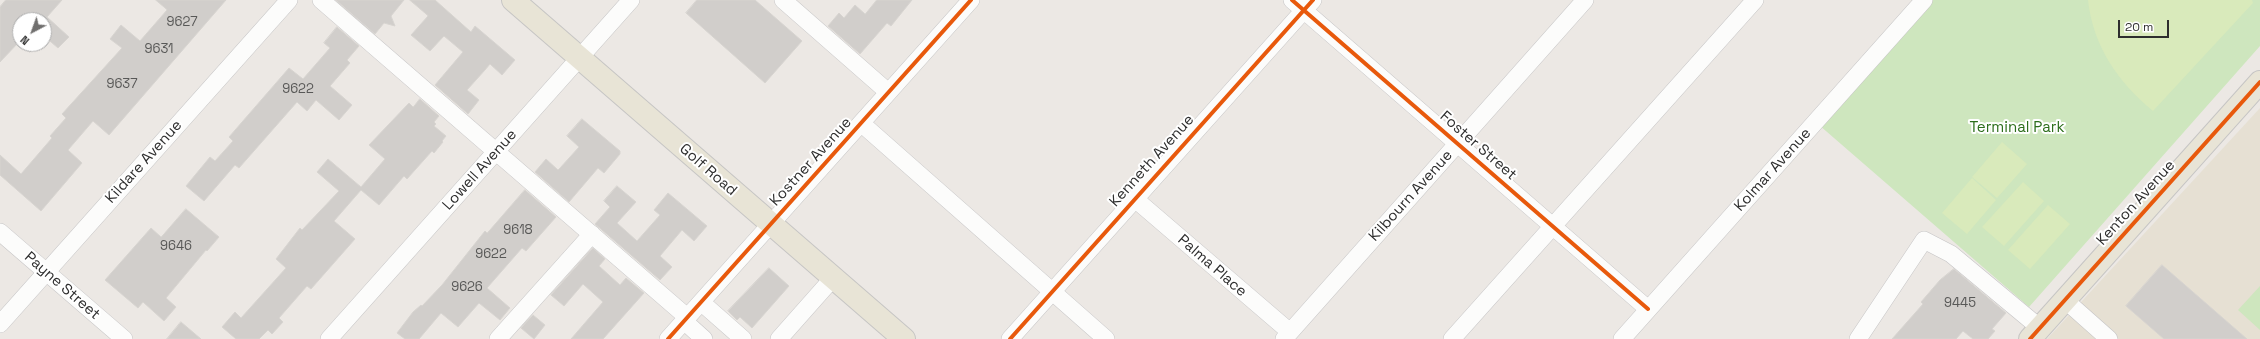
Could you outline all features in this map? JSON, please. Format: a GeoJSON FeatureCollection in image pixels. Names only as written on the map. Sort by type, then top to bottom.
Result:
{"type":"FeatureCollection","features":[{"type":"Feature","properties":{"kind":"main road","name":"Golf Road"},"geometry":{"type":"LineString","coordinates":[[513,0],[904,339]]}},
{"type":"Feature","properties":{"kind":"main road","name":"Kenton Avenue"},"geometry":{"type":"LineString","coordinates":[[2035,333],[2260,82]]}},
{"type":"Feature","properties":{"kind":"street","name":"Kildare Avenue"},"geometry":{"type":"LineString","coordinates":[[0,324],[289,0]]}},
{"type":"Feature","properties":{"kind":"street"},"geometry":{"type":"LineString","coordinates":[[321,0],[592,234],[685,319],[704,339]]}},
{"type":"Feature","properties":{"kind":"street","name":"Lowell Avenue"},"geometry":{"type":"LineString","coordinates":[[328,339],[631,0]]}},
{"type":"Feature","properties":{"kind":"street","name":"Kostner Avenue"},"geometry":{"type":"LineString","coordinates":[[668,339],[971,0]]}},
{"type":"Feature","properties":{"kind":"street","name":"Kilbourn Avenue"},"geometry":{"type":"LineString","coordinates":[[1287,336],[1585,0]]}},
{"type":"Feature","properties":{"kind":"street"},"geometry":{"type":"LineString","coordinates":[[1452,339],[1755,0]]}},
{"type":"Feature","properties":{"kind":"street","name":"Kolmar Avenue"},"geometry":{"type":"LineString","coordinates":[[1622,339],[1924,0]]}},
{"type":"Feature","properties":{"kind":"street"},"geometry":{"type":"LineString","coordinates":[[792,3],[888,92]]}},
{"type":"Feature","properties":{"kind":"street","name":"Foster Street"},"geometry":{"type":"LineString","coordinates":[[1303,3],[1457,144],[1648,309]]}},
{"type":"Feature","properties":{"kind":"street","name":"Kenneth Avenue"},"geometry":{"type":"LineString","coordinates":[[1010,339],[1135,199],[1303,3]]}},
{"type":"Feature","properties":{"kind":"street"},"geometry":{"type":"LineString","coordinates":[[861,123],[1106,339]]}},
{"type":"Feature","properties":{"kind":"street","name":"Palma Place"},"geometry":{"type":"LineString","coordinates":[[1135,199],[1287,336]]}},
{"type":"Feature","properties":{"kind":"street","name":"Payne Street"},"geometry":{"type":"LineString","coordinates":[[0,232],[124,339]]}},
{"type":"Feature","properties":{"kind":"street"},"geometry":{"type":"LineString","coordinates":[[498,339],[592,234]]}},
{"type":"Feature","properties":{"kind":"street"},"geometry":{"type":"LineString","coordinates":[[1858,339],[1924,240],[1951,254],[2035,333]]}},
{"type":"Feature","properties":{"kind":"street"},"geometry":{"type":"LineString","coordinates":[[779,339],[833,278]]}},
{"type":"Feature","properties":{"kind":"street"},"geometry":{"type":"LineString","coordinates":[[2065,300],[2109,339]]}},
{"type":"Feature","properties":{"kind":"street"},"geometry":{"type":"LineString","coordinates":[[701,302],[743,339]]}},
{"type":"Feature","properties":{"kind":"shaded area"},"geometry":{"type":"Polygon","coordinates":[[[2260,108],[2260,339],[2047,339],[2260,108]]]}},
{"type":"Feature","properties":{"kind":"green space","name":"Terminal Park"},"geometry":{"type":"Polygon","coordinates":[[[1931,0],[2260,0],[2260,46],[2029,307],[1819,125],[1931,0]]]}},
{"type":"Feature","properties":{"kind":"green space"},"geometry":{"type":"Polygon","coordinates":[[[2088,0],[2252,0],[2253,3],[2153,111],[2129,88],[2109,62],[2095,33],[2088,0]]]}},
{"type":"Feature","properties":{"kind":"green space"},"geometry":{"type":"Polygon","coordinates":[[[2002,142],[2027,164],[1997,198],[1972,177],[2002,142]]]}},
{"type":"Feature","properties":{"kind":"green space"},"geometry":{"type":"Polygon","coordinates":[[[1972,178],[1996,200],[1967,234],[1942,213],[1972,178]]]}},
{"type":"Feature","properties":{"kind":"green space"},"geometry":{"type":"Polygon","coordinates":[[[2023,182],[2044,201],[2004,246],[1982,227],[2023,182]]]}},
{"type":"Feature","properties":{"kind":"green space"},"geometry":{"type":"Polygon","coordinates":[[[2048,205],[2070,224],[2030,269],[2008,250],[2048,205]]]}},
{"type":"Feature","properties":{"kind":"green space"},"geometry":{"type":"Polygon","coordinates":[[[2260,286],[2260,330],[2238,310],[2260,286]]]}},
{"type":"Feature","properties":{"kind":"building"},"geometry":{"type":"Polygon","coordinates":[[[6,0],[62,0],[51,12],[12,12],[12,49],[0,62],[0,7],[6,0]]]}},
{"type":"Feature","properties":{"kind":"building"},"geometry":{"type":"Polygon","coordinates":[[[156,0],[226,0],[109,135],[93,121],[68,150],[82,163],[41,211],[0,175],[0,155],[21,174],[52,138],[50,136],[66,118],[62,114],[122,48],[110,39],[121,25],[140,41],[167,10],[156,0]]]}},
{"type":"Feature","properties":{"kind":"building"},"geometry":{"type":"Polygon","coordinates":[[[336,0],[404,0],[391,16],[395,26],[384,23],[375,34],[336,0]]]}},
{"type":"Feature","properties":{"kind":"building"},"geometry":{"type":"Polygon","coordinates":[[[410,0],[435,0],[471,32],[475,26],[515,60],[502,75],[490,64],[467,90],[479,100],[468,114],[435,85],[463,52],[444,36],[430,51],[411,35],[428,16],[410,0]]]}},
{"type":"Feature","properties":{"kind":"building"},"geometry":{"type":"Polygon","coordinates":[[[697,0],[755,0],[802,41],[765,83],[686,13],[697,0]]]}},
{"type":"Feature","properties":{"kind":"building"},"geometry":{"type":"Polygon","coordinates":[[[877,0],[912,0],[891,26],[887,23],[860,54],[828,26],[839,13],[844,18],[855,5],[865,14],[877,0]]]}},
{"type":"Feature","properties":{"kind":"building"},"geometry":{"type":"Polygon","coordinates":[[[52,22],[69,37],[58,48],[52,43],[52,22]]]}},
{"type":"Feature","properties":{"kind":"building"},"geometry":{"type":"Polygon","coordinates":[[[337,27],[359,46],[347,60],[350,63],[330,86],[352,105],[339,120],[316,100],[307,111],[297,102],[239,168],[235,165],[204,201],[186,186],[210,157],[215,161],[233,141],[229,137],[289,68],[303,79],[330,48],[324,43],[337,27]]]}},
{"type":"Feature","properties":{"kind":"building"},"geometry":{"type":"Polygon","coordinates":[[[420,99],[439,116],[434,122],[436,124],[434,126],[446,136],[442,141],[443,142],[434,153],[432,151],[407,179],[404,176],[379,205],[361,190],[334,221],[355,239],[311,289],[307,286],[279,318],[283,322],[272,334],[268,330],[259,339],[236,339],[222,327],[235,312],[241,318],[286,268],[276,259],[300,228],[302,230],[339,191],[317,172],[328,159],[361,187],[385,159],[369,145],[409,103],[413,107],[420,99]]]}},
{"type":"Feature","properties":{"kind":"building"},"geometry":{"type":"Polygon","coordinates":[[[582,119],[620,151],[620,154],[604,173],[598,168],[569,202],[535,172],[546,159],[558,170],[579,147],[567,136],[582,119]]]}},
{"type":"Feature","properties":{"kind":"building"},"geometry":{"type":"Polygon","coordinates":[[[617,186],[636,202],[617,223],[637,241],[660,215],[654,210],[668,193],[707,226],[694,241],[682,230],[660,256],[672,267],[660,280],[595,224],[610,207],[604,201],[617,186]]]}},
{"type":"Feature","properties":{"kind":"building"},"geometry":{"type":"Polygon","coordinates":[[[525,190],[556,217],[526,251],[522,248],[487,288],[510,308],[500,320],[479,303],[458,327],[441,313],[419,339],[405,339],[397,333],[413,312],[421,305],[422,306],[442,285],[485,231],[487,233],[525,190]]]}},
{"type":"Feature","properties":{"kind":"building"},"geometry":{"type":"Polygon","coordinates":[[[186,209],[219,237],[207,251],[206,250],[166,298],[176,307],[164,321],[143,302],[138,308],[105,280],[151,228],[161,237],[186,209]]]}},
{"type":"Feature","properties":{"kind":"building"},"geometry":{"type":"Polygon","coordinates":[[[593,248],[605,259],[599,266],[620,285],[626,278],[644,293],[603,339],[571,339],[603,302],[583,284],[564,306],[551,295],[593,248]]]}},
{"type":"Feature","properties":{"kind":"building"},"geometry":{"type":"Polygon","coordinates":[[[2162,265],[2247,339],[2164,339],[2126,306],[2162,265]]]}},
{"type":"Feature","properties":{"kind":"building"},"geometry":{"type":"Polygon","coordinates":[[[769,268],[789,286],[752,328],[740,317],[737,320],[728,311],[769,268]]]}},
{"type":"Feature","properties":{"kind":"building"},"geometry":{"type":"Polygon","coordinates":[[[1954,269],[2006,313],[1992,329],[1995,331],[1988,339],[1973,339],[1963,331],[1956,339],[1892,339],[1923,304],[1921,302],[1940,280],[1954,269]]]}},
{"type":"Feature","properties":{"kind":"building"},"geometry":{"type":"Polygon","coordinates":[[[533,315],[545,325],[534,339],[521,328],[533,315]]]}},
{"type":"Feature","properties":{"kind":"building"},"geometry":{"type":"Polygon","coordinates":[[[181,322],[201,339],[167,339],[181,322]]]}},
{"type":"Feature","properties":{"kind":"cycle path"},"geometry":{"type":"LineString","coordinates":[[668,339],[971,0]]}},
{"type":"Feature","properties":{"kind":"cycle path"},"geometry":{"type":"LineString","coordinates":[[1292,0],[1648,309]]}},
{"type":"Feature","properties":{"kind":"cycle path"},"geometry":{"type":"LineString","coordinates":[[1010,339],[1313,0]]}},
{"type":"Feature","properties":{"kind":"cycle path"},"geometry":{"type":"LineString","coordinates":[[2030,339],[2260,82]]}}]}
